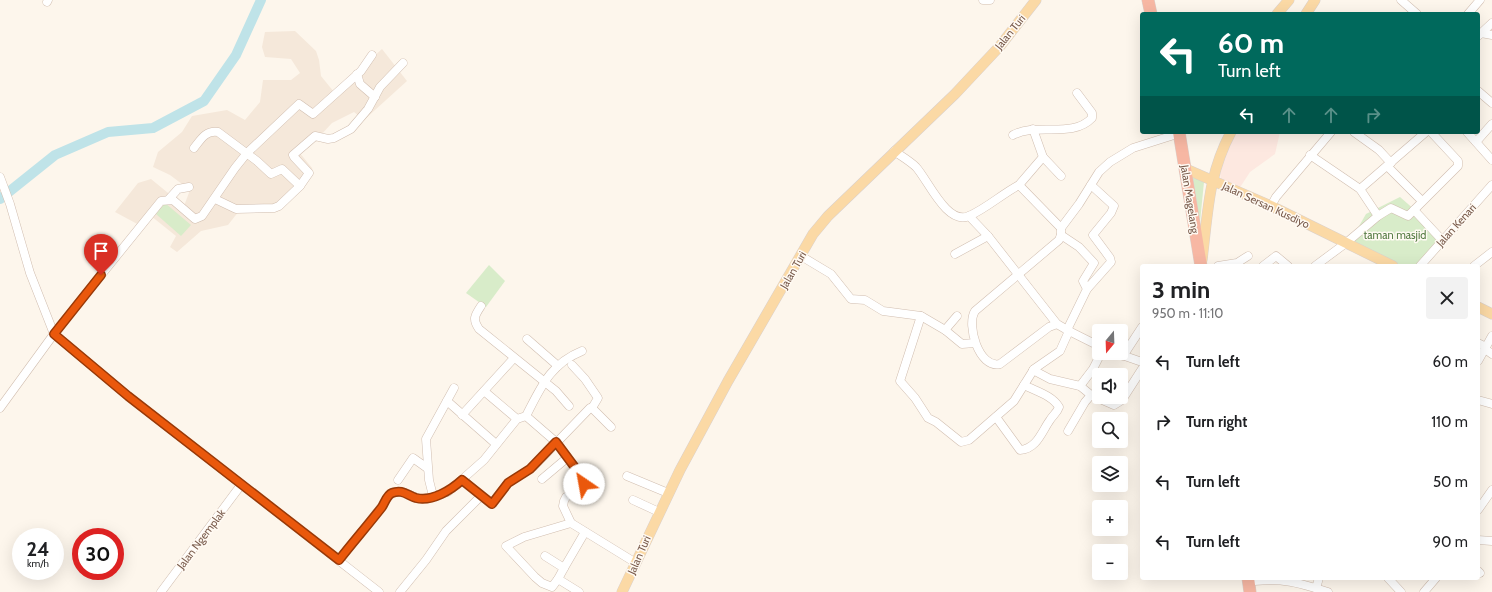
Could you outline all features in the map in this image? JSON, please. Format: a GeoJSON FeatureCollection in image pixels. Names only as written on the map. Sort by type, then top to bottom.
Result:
{"type":"FeatureCollection","features":[{"type":"Feature","properties":{"kind":"highway"},"geometry":{"type":"LineString","coordinates":[[1148,0],[1151,12]]}},
{"type":"Feature","properties":{"kind":"highway"},"geometry":{"type":"LineString","coordinates":[[1154,0],[1157,12]]}},
{"type":"Feature","properties":{"kind":"highway","name":"Jalan Magelang"},"geometry":{"type":"LineString","coordinates":[[1176,134],[1201,231],[1201,264]]}},
{"type":"Feature","properties":{"kind":"highway","name":"Jalan Magelang"},"geometry":{"type":"LineString","coordinates":[[1176,134],[1193,264]]}},
{"type":"Feature","properties":{"kind":"main road","name":"Jalan Turi"},"geometry":{"type":"LineString","coordinates":[[622,592],[668,493],[728,381],[813,234],[828,216],[954,94],[1000,46],[1035,0]]}},
{"type":"Feature","properties":{"kind":"main road"},"geometry":{"type":"LineString","coordinates":[[1279,12],[1289,0]]}},
{"type":"Feature","properties":{"kind":"main road"},"geometry":{"type":"LineString","coordinates":[[1307,12],[1315,0]]}},
{"type":"Feature","properties":{"kind":"main road"},"geometry":{"type":"LineString","coordinates":[[1201,231],[1212,180],[1222,148],[1230,134]]}},
{"type":"Feature","properties":{"kind":"main road","name":"Jalan Sersan Kusdiyo"},"geometry":{"type":"LineString","coordinates":[[1186,169],[1271,206],[1389,264]]}},
{"type":"Feature","properties":{"kind":"main road"},"geometry":{"type":"LineString","coordinates":[[1480,308],[1492,313]]}},
{"type":"Feature","properties":{"kind":"street"},"geometry":{"type":"LineString","coordinates":[[983,0],[990,0]]}},
{"type":"Feature","properties":{"kind":"street"},"geometry":{"type":"LineString","coordinates":[[1401,0],[1416,12]]}},
{"type":"Feature","properties":{"kind":"street"},"geometry":{"type":"LineString","coordinates":[[1470,12],[1480,0]]}},
{"type":"Feature","properties":{"kind":"street"},"geometry":{"type":"LineString","coordinates":[[1480,34],[1492,23]]}},
{"type":"Feature","properties":{"kind":"street"},"geometry":{"type":"LineString","coordinates":[[1480,35],[1492,35]]}},
{"type":"Feature","properties":{"kind":"street"},"geometry":{"type":"LineString","coordinates":[[165,200],[196,220],[202,216],[216,199],[235,168],[247,153],[299,104],[314,114],[357,74],[372,55]]}},
{"type":"Feature","properties":{"kind":"street"},"geometry":{"type":"LineString","coordinates":[[216,199],[236,209],[274,208],[279,206],[300,186],[309,173],[293,154],[315,136],[328,139],[334,138],[351,129],[368,109],[380,87],[403,63]]}},
{"type":"Feature","properties":{"kind":"street"},"geometry":{"type":"LineString","coordinates":[[357,74],[360,84],[375,97]]}},
{"type":"Feature","properties":{"kind":"street"},"geometry":{"type":"LineString","coordinates":[[1013,135],[1033,129],[1073,128],[1086,124],[1092,118],[1092,113],[1077,93]]}},
{"type":"Feature","properties":{"kind":"street"},"geometry":{"type":"LineString","coordinates":[[1480,93],[1492,104]]}},
{"type":"Feature","properties":{"kind":"street"},"geometry":{"type":"LineString","coordinates":[[1476,142],[1492,124]]}},
{"type":"Feature","properties":{"kind":"street"},"geometry":{"type":"LineString","coordinates":[[1033,129],[1043,157],[1061,176]]}},
{"type":"Feature","properties":{"kind":"street"},"geometry":{"type":"LineString","coordinates":[[194,148],[202,137],[211,131],[218,132],[247,153],[271,174],[282,169],[300,186]]}},
{"type":"Feature","properties":{"kind":"street"},"geometry":{"type":"LineString","coordinates":[[1058,324],[1049,327],[1000,364],[992,364],[978,351],[975,343],[972,320],[974,313],[1055,243],[1061,231],[1080,204],[1090,185],[1110,162],[1133,148],[1173,134]]}},
{"type":"Feature","properties":{"kind":"street"},"geometry":{"type":"LineString","coordinates":[[1271,206],[1276,197],[1329,134]]}},
{"type":"Feature","properties":{"kind":"street"},"geometry":{"type":"LineString","coordinates":[[1357,134],[1378,150],[1422,201]]}},
{"type":"Feature","properties":{"kind":"street"},"geometry":{"type":"LineString","coordinates":[[1360,189],[1424,134]]}},
{"type":"Feature","properties":{"kind":"street"},"geometry":{"type":"LineString","coordinates":[[1318,264],[1389,208],[1406,216],[1457,169],[1459,164],[1458,161],[1433,134]]}},
{"type":"Feature","properties":{"kind":"street"},"geometry":{"type":"LineString","coordinates":[[1469,134],[1492,160]]}},
{"type":"Feature","properties":{"kind":"street"},"geometry":{"type":"LineString","coordinates":[[894,151],[916,167],[944,207],[959,216],[969,216],[1019,185],[1043,157]]}},
{"type":"Feature","properties":{"kind":"street"},"geometry":{"type":"LineString","coordinates":[[1310,155],[1360,189],[1378,216]]}},
{"type":"Feature","properties":{"kind":"street"},"geometry":{"type":"LineString","coordinates":[[1,180],[10,204],[30,272],[54,334],[128,396],[379,592]]}},
{"type":"Feature","properties":{"kind":"street"},"geometry":{"type":"LineString","coordinates":[[1019,185],[1061,231],[1094,263],[1083,280],[1088,289]]}},
{"type":"Feature","properties":{"kind":"street"},"geometry":{"type":"LineString","coordinates":[[921,316],[900,382],[915,398],[928,418],[936,422],[961,442],[969,440],[1014,401],[1038,364],[1060,351],[1088,289],[1111,262],[1110,258],[1093,235],[1111,213],[1114,206],[1090,185]]}},
{"type":"Feature","properties":{"kind":"street","name":"Jalan Kenari"},"geometry":{"type":"LineString","coordinates":[[1422,264],[1492,185]]}},
{"type":"Feature","properties":{"kind":"street"},"geometry":{"type":"LineString","coordinates":[[0,408],[54,334],[165,200],[178,189],[189,187]]}},
{"type":"Feature","properties":{"kind":"street"},"geometry":{"type":"LineString","coordinates":[[1414,210],[1442,240]]}},
{"type":"Feature","properties":{"kind":"street"},"geometry":{"type":"LineString","coordinates":[[969,216],[988,236],[1058,324],[1068,331],[1092,343]]}},
{"type":"Feature","properties":{"kind":"street"},"geometry":{"type":"LineString","coordinates":[[956,254],[988,236]]}},
{"type":"Feature","properties":{"kind":"street"},"geometry":{"type":"LineString","coordinates":[[1477,264],[1492,252]]}},
{"type":"Feature","properties":{"kind":"street"},"geometry":{"type":"LineString","coordinates":[[801,256],[831,274],[846,295],[852,299],[865,300],[884,311],[921,316],[945,330],[964,345],[975,343]]}},
{"type":"Feature","properties":{"kind":"street"},"geometry":{"type":"LineString","coordinates":[[1231,264],[1237,263],[1248,256]]}},
{"type":"Feature","properties":{"kind":"street"},"geometry":{"type":"LineString","coordinates":[[1266,264],[1276,256],[1286,264]]}},
{"type":"Feature","properties":{"kind":"street"},"geometry":{"type":"LineString","coordinates":[[481,306],[475,315],[474,322],[479,330],[556,391],[570,406]]}},
{"type":"Feature","properties":{"kind":"street"},"geometry":{"type":"LineString","coordinates":[[945,330],[957,316]]}},
{"type":"Feature","properties":{"kind":"street"},"geometry":{"type":"LineString","coordinates":[[1128,343],[1140,328]]}},
{"type":"Feature","properties":{"kind":"street"},"geometry":{"type":"LineString","coordinates":[[1492,336],[1483,347],[1492,354]]}},
{"type":"Feature","properties":{"kind":"street"},"geometry":{"type":"LineString","coordinates":[[527,340],[558,366]]}},
{"type":"Feature","properties":{"kind":"street"},"geometry":{"type":"LineString","coordinates":[[339,560],[389,495],[393,492],[403,492],[415,498],[422,498],[448,492],[462,480],[484,460],[517,419],[526,416],[544,383],[558,366],[566,358],[582,351]]}},
{"type":"Feature","properties":{"kind":"street"},"geometry":{"type":"LineString","coordinates":[[1128,357],[1140,361]]}},
{"type":"Feature","properties":{"kind":"street"},"geometry":{"type":"LineString","coordinates":[[462,415],[514,358]]}},
{"type":"Feature","properties":{"kind":"street"},"geometry":{"type":"LineString","coordinates":[[1080,386],[1093,369],[1098,360]]}},
{"type":"Feature","properties":{"kind":"street"},"geometry":{"type":"LineString","coordinates":[[462,480],[492,504],[508,483],[530,469],[590,408],[592,408],[598,398],[586,379],[572,365]]}},
{"type":"Feature","properties":{"kind":"street"},"geometry":{"type":"LineString","coordinates":[[1033,370],[1050,379],[1080,386],[1091,395],[1111,405],[1118,404],[1139,382]]}},
{"type":"Feature","properties":{"kind":"street"},"geometry":{"type":"LineString","coordinates":[[996,416],[1020,450],[1030,448],[1046,429],[1059,407],[1056,402],[1045,395],[1024,385]]}},
{"type":"Feature","properties":{"kind":"street"},"geometry":{"type":"LineString","coordinates":[[433,496],[427,468],[426,439],[454,388]]}},
{"type":"Feature","properties":{"kind":"street"},"geometry":{"type":"LineString","coordinates":[[484,391],[517,419]]}},
{"type":"Feature","properties":{"kind":"street"},"geometry":{"type":"LineString","coordinates":[[1068,431],[1085,402],[1091,395]]}},
{"type":"Feature","properties":{"kind":"street"},"geometry":{"type":"LineString","coordinates":[[447,401],[496,444]]}},
{"type":"Feature","properties":{"kind":"street"},"geometry":{"type":"LineString","coordinates":[[1480,401],[1492,404]]}},
{"type":"Feature","properties":{"kind":"street"},"geometry":{"type":"LineString","coordinates":[[592,408],[611,426]]}},
{"type":"Feature","properties":{"kind":"street"},"geometry":{"type":"LineString","coordinates":[[526,416],[556,442],[585,481],[582,488],[566,498],[564,501],[563,506],[571,523],[636,563]]}},
{"type":"Feature","properties":{"kind":"street"},"geometry":{"type":"LineString","coordinates":[[398,480],[413,458],[427,468]]}},
{"type":"Feature","properties":{"kind":"street"},"geometry":{"type":"LineString","coordinates":[[542,479],[567,458]]}},
{"type":"Feature","properties":{"kind":"street"},"geometry":{"type":"LineString","coordinates":[[627,476],[668,493]]}},
{"type":"Feature","properties":{"kind":"street","name":"Jalan Ngemplak"},"geometry":{"type":"LineString","coordinates":[[161,592],[241,485]]}},
{"type":"Feature","properties":{"kind":"street"},"geometry":{"type":"LineString","coordinates":[[1480,507],[1492,490]]}},
{"type":"Feature","properties":{"kind":"street"},"geometry":{"type":"LineString","coordinates":[[400,592],[426,560],[446,531],[481,496]]}},
{"type":"Feature","properties":{"kind":"street"},"geometry":{"type":"LineString","coordinates":[[633,500],[659,512]]}},
{"type":"Feature","properties":{"kind":"street"},"geometry":{"type":"LineString","coordinates":[[571,523],[524,537],[506,546],[542,583],[552,587],[585,532]]}},
{"type":"Feature","properties":{"kind":"street"},"geometry":{"type":"LineString","coordinates":[[1480,539],[1492,541]]}},
{"type":"Feature","properties":{"kind":"street"},"geometry":{"type":"LineString","coordinates":[[545,556],[564,568]]}},
{"type":"Feature","properties":{"kind":"street"},"geometry":{"type":"LineString","coordinates":[[558,579],[579,592]]}},
{"type":"Feature","properties":{"kind":"street"},"geometry":{"type":"LineString","coordinates":[[1252,584],[1284,580],[1304,583],[1328,592]]}},
{"type":"Feature","properties":{"kind":"street"},"geometry":{"type":"LineString","coordinates":[[1316,588],[1318,580]]}},
{"type":"Feature","properties":{"kind":"street"},"geometry":{"type":"LineString","coordinates":[[1390,580],[1401,592]]}},
{"type":"Feature","properties":{"kind":"street"},"geometry":{"type":"LineString","coordinates":[[1424,592],[1434,580]]}},
{"type":"Feature","properties":{"kind":"shaded area"},"geometry":{"type":"Polygon","coordinates":[[[295,31],[316,51],[321,76],[334,92],[382,49],[407,81],[364,120],[354,112],[332,123],[319,137],[299,152],[312,168],[313,173],[284,205],[239,211],[228,225],[201,231],[177,252],[170,247],[176,236],[151,216],[141,226],[115,212],[138,183],[151,179],[184,206],[190,190],[170,175],[153,167],[158,152],[182,132],[192,116],[227,110],[245,120],[260,102],[263,80],[291,80],[300,73],[291,59],[265,57],[262,47],[265,32],[295,31]]]}},
{"type":"Feature","properties":{"kind":"shaded area"},"geometry":{"type":"Polygon","coordinates":[[[1235,134],[1280,134],[1275,154],[1250,172],[1239,189],[1221,180],[1220,174],[1229,144],[1235,134]]]}},
{"type":"Feature","properties":{"kind":"green space"},"geometry":{"type":"Polygon","coordinates":[[[1192,177],[1204,182],[1200,222],[1197,222],[1192,177]]]}},
{"type":"Feature","properties":{"kind":"green space","name":"taman masjid"},"geometry":{"type":"Polygon","coordinates":[[[1400,197],[1449,240],[1427,264],[1381,264],[1347,247],[1366,214],[1400,197]]]}},
{"type":"Feature","properties":{"kind":"green space"},"geometry":{"type":"Polygon","coordinates":[[[165,203],[191,225],[181,236],[156,214],[165,203]]]}},
{"type":"Feature","properties":{"kind":"green space"},"geometry":{"type":"Polygon","coordinates":[[[489,265],[505,281],[486,307],[466,293],[489,265]]]}},
{"type":"Feature","properties":{"kind":"waterway"},"geometry":{"type":"LineString","coordinates":[[0,199],[55,155],[108,132],[153,128],[204,101],[236,55],[261,0]]}},
{"type":"Feature","properties":{"kind":"route"},"geometry":{"type":"LineString","coordinates":[[101,275],[54,334],[128,396],[339,560],[389,495],[393,492],[403,492],[415,498],[422,498],[448,492],[462,480],[492,504],[508,483],[533,467],[556,442],[564,455],[585,481],[584,484]]}}]}
